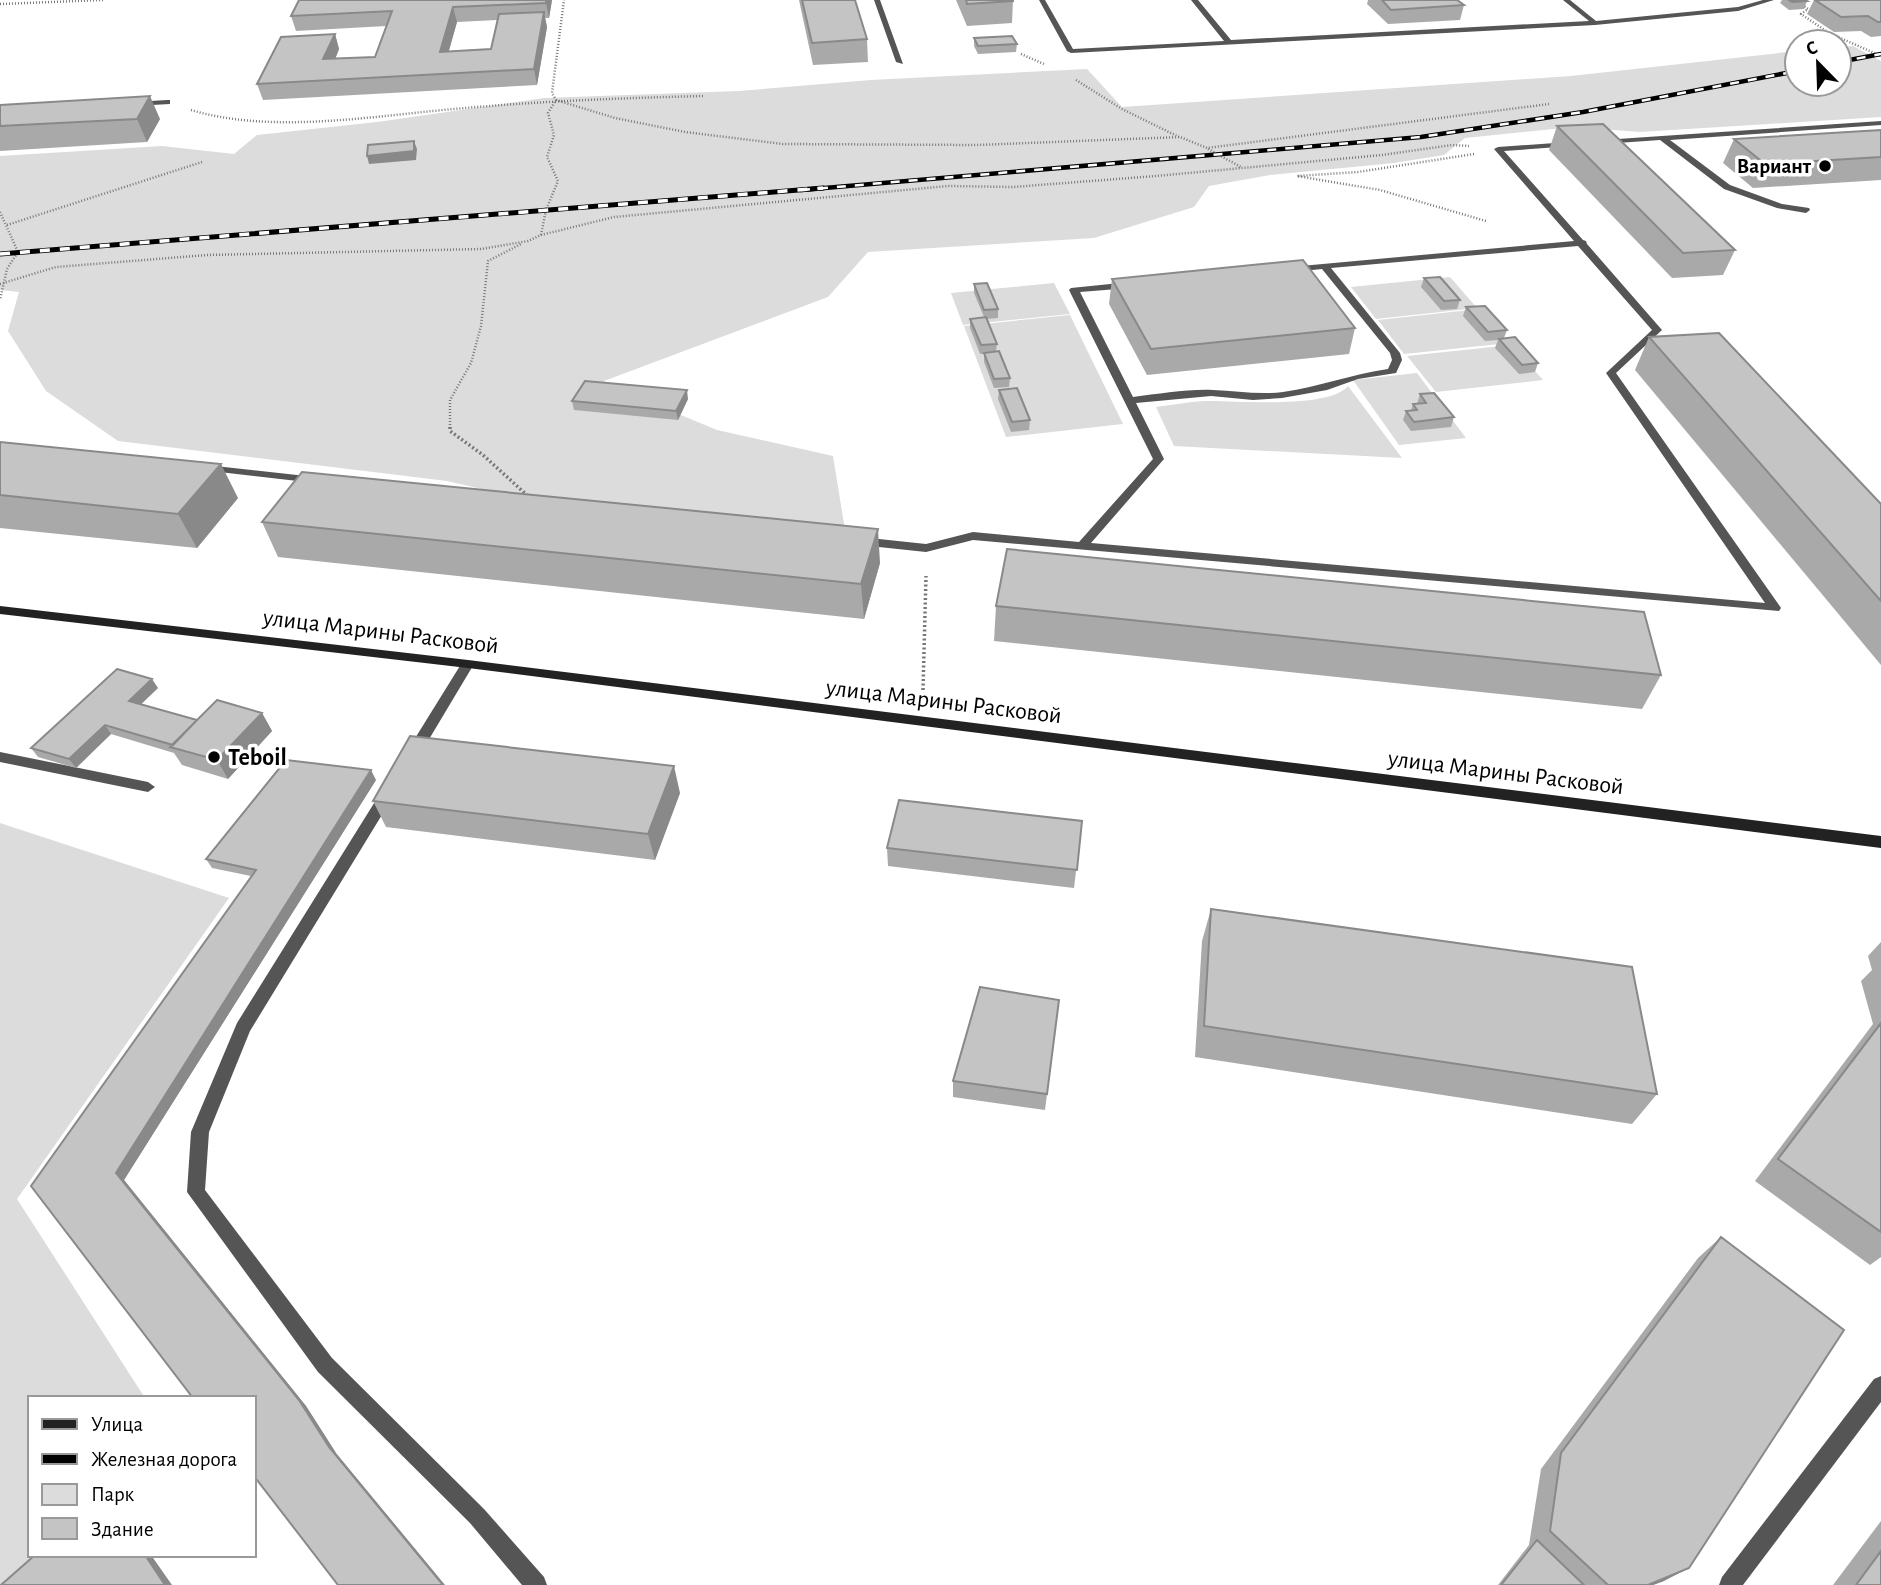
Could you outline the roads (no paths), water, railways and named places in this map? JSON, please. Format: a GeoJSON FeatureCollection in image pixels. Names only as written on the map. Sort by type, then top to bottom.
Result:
{"type":"FeatureCollection","features":[{"type":"Feature","properties":{"kind":"main road","name":"улица Марины Расковой"},"geometry":{"type":"LineString","coordinates":[[0,610],[468,664],[1881,842]]}},
{"type":"Feature","properties":{"kind":"street"},"geometry":{"type":"LineString","coordinates":[[877,0],[900,62]]}},
{"type":"Feature","properties":{"kind":"street"},"geometry":{"type":"LineString","coordinates":[[1042,0],[1071,51],[1595,23],[1738,9],[1771,0]]}},
{"type":"Feature","properties":{"kind":"street"},"geometry":{"type":"LineString","coordinates":[[1195,0],[1229,43]]}},
{"type":"Feature","properties":{"kind":"street"},"geometry":{"type":"LineString","coordinates":[[1566,0],[1595,23]]}},
{"type":"Feature","properties":{"kind":"street"},"geometry":{"type":"LineString","coordinates":[[125,104],[167,102]]}},
{"type":"Feature","properties":{"kind":"street"},"geometry":{"type":"LineString","coordinates":[[843,539],[926,548],[973,536],[1775,608],[1611,373],[1657,330],[1498,149],[1881,123]]}},
{"type":"Feature","properties":{"kind":"street"},"geometry":{"type":"LineString","coordinates":[[1662,138],[1727,187],[1780,206],[1806,210]]}},
{"type":"Feature","properties":{"kind":"street"},"geometry":{"type":"LineString","coordinates":[[1287,270],[1583,243]]}},
{"type":"Feature","properties":{"kind":"street"},"geometry":{"type":"LineString","coordinates":[[1131,400],[1211,393],[1253,397],[1282,395],[1323,388],[1357,376],[1392,371],[1397,360],[1395,353],[1325,267]]}},
{"type":"Feature","properties":{"kind":"street"},"geometry":{"type":"LineString","coordinates":[[1082,546],[1160,459],[1074,290],[1140,284]]}},
{"type":"Feature","properties":{"kind":"street"},"geometry":{"type":"LineString","coordinates":[[193,467],[331,482]]}},
{"type":"Feature","properties":{"kind":"street"},"geometry":{"type":"LineString","coordinates":[[468,664],[243,1028],[200,1132],[196,1192],[325,1365],[477,1516],[536,1585]]}},
{"type":"Feature","properties":{"kind":"street"},"geometry":{"type":"LineString","coordinates":[[0,757],[148,787]]}},
{"type":"Feature","properties":{"kind":"street"},"geometry":{"type":"LineString","coordinates":[[1730,1585],[1881,1386]]}},
{"type":"Feature","properties":{"kind":"railway"},"geometry":{"type":"LineString","coordinates":[[1853,59],[1881,54]]}},
{"type":"Feature","properties":{"kind":"railway"},"geometry":{"type":"LineString","coordinates":[[801,190],[1421,137],[1583,112],[1783,74]]}},
{"type":"Feature","properties":{"kind":"railway"},"geometry":{"type":"LineString","coordinates":[[0,254],[823,188]]}},
{"type":"Feature","properties":{"kind":"place","name":"Вариант"},"geometry":{"type":"Point","coordinates":[1825,166]}},
{"type":"Feature","properties":{"kind":"place","name":"Teboil"},"geometry":{"type":"Point","coordinates":[214,757]}}]}
